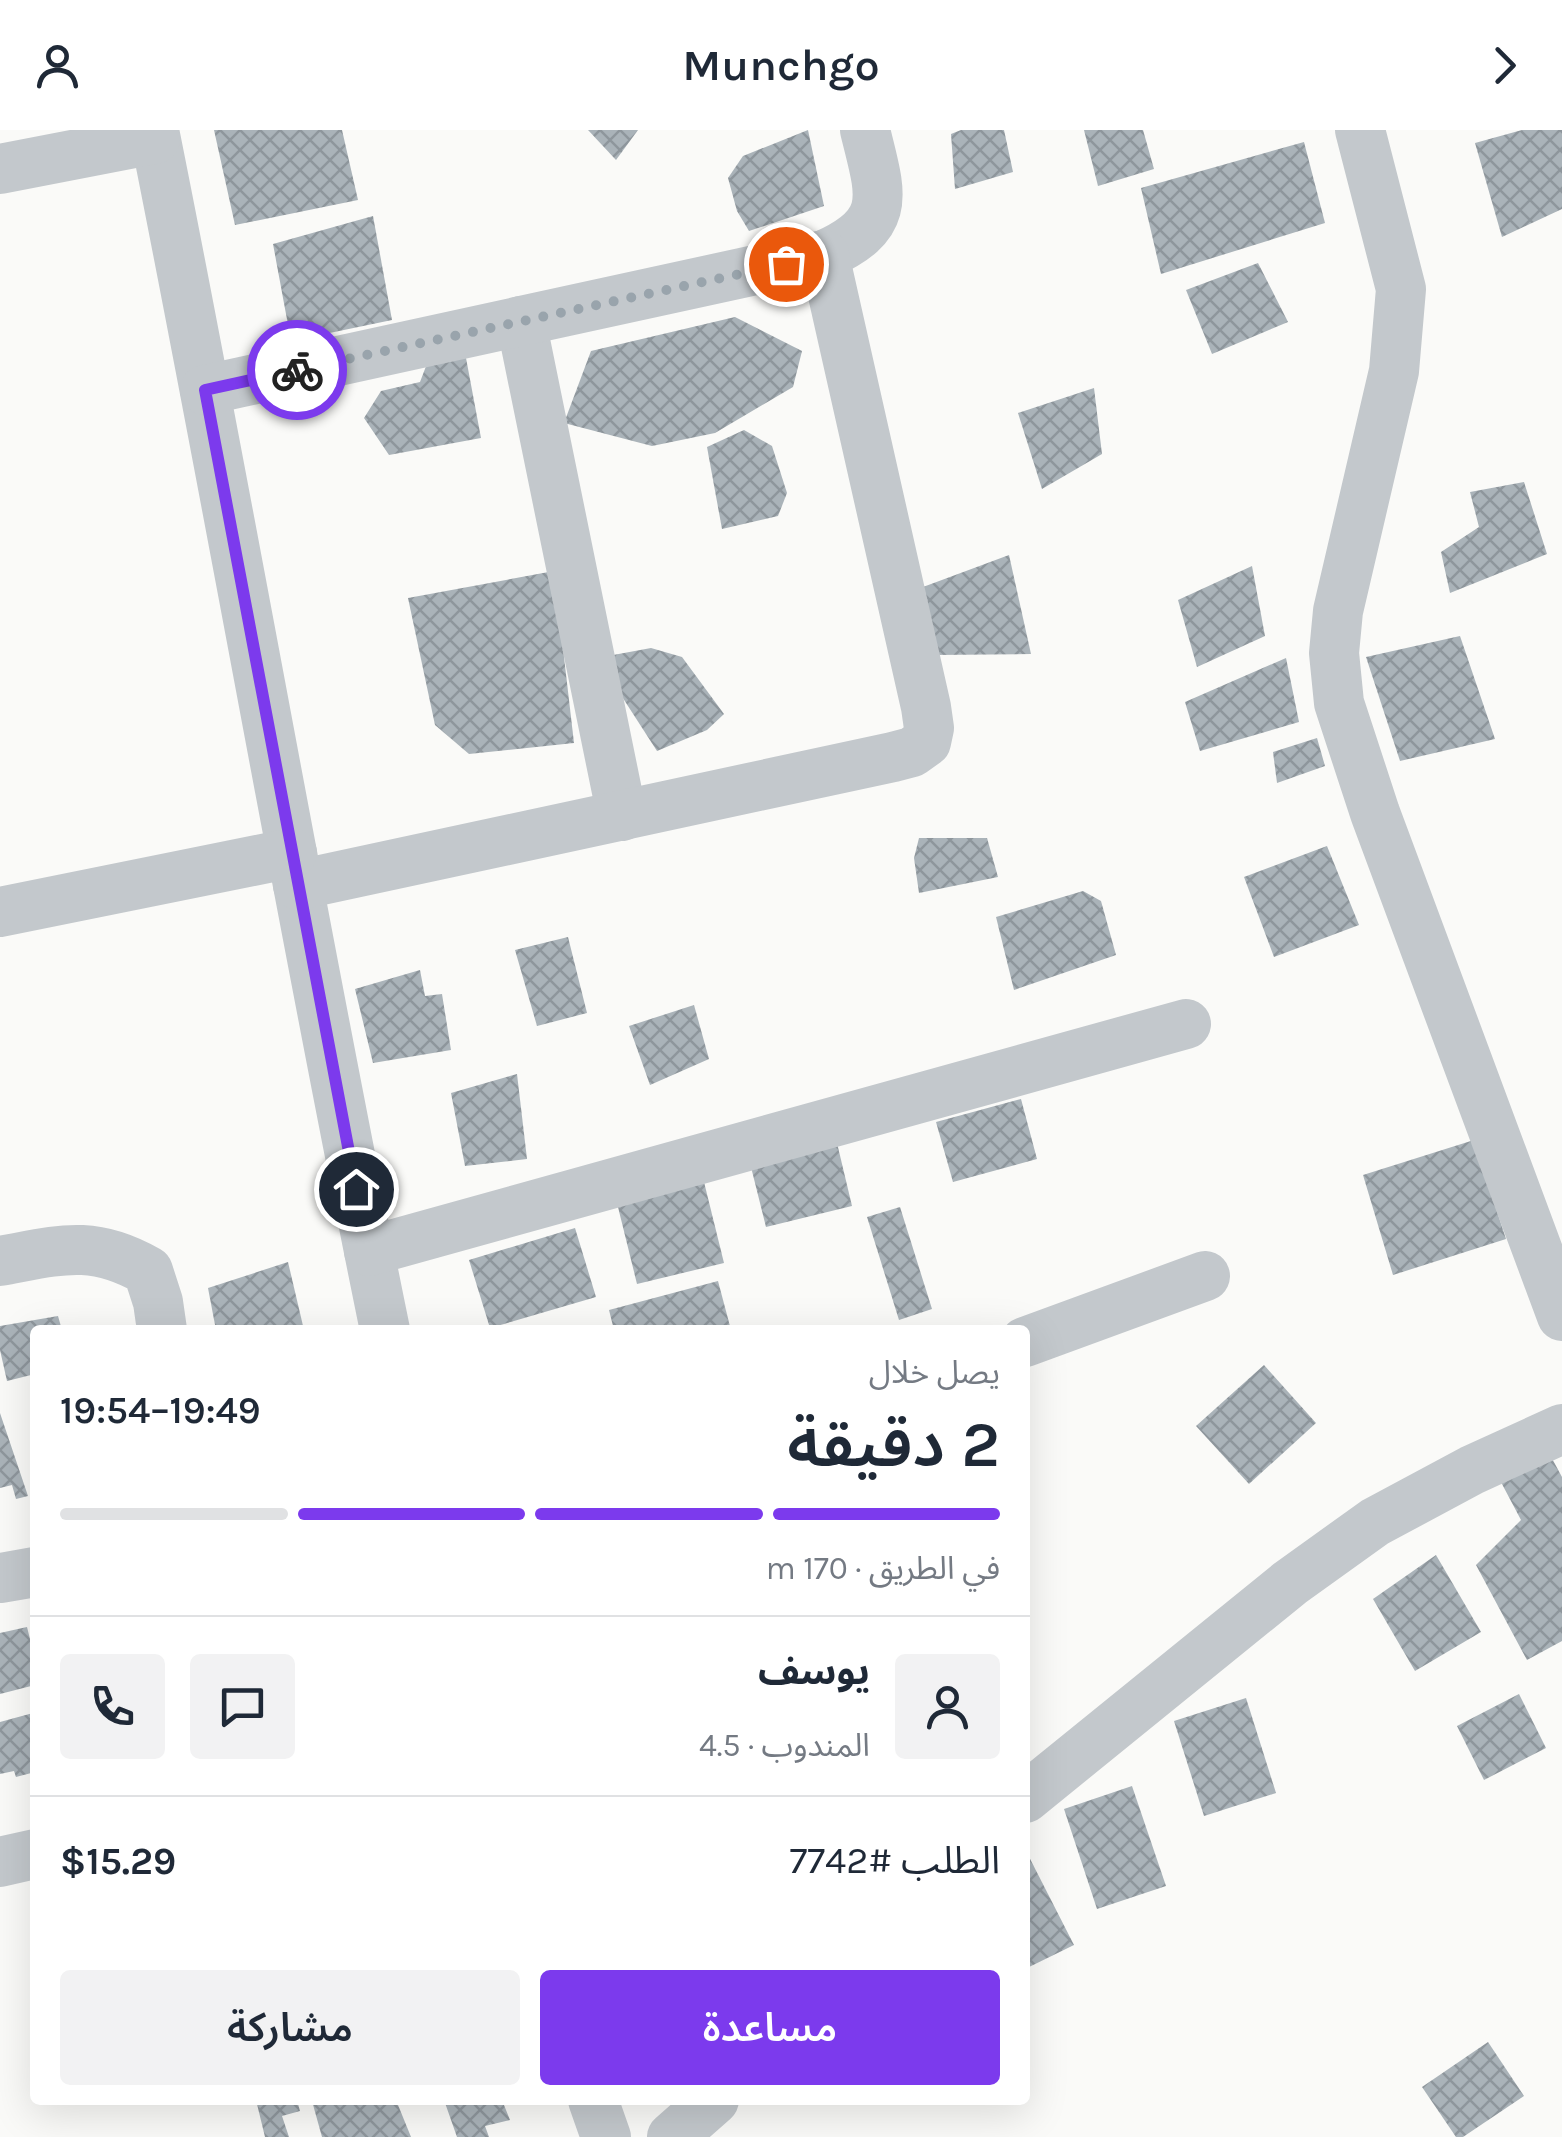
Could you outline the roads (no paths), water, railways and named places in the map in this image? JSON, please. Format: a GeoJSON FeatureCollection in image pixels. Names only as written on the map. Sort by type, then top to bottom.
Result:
{"type":"FeatureCollection","features":[{"type":"Feature","properties":{"kind":"street"},"geometry":{"type":"LineString","coordinates":[[205,390],[824,255],[852,242],[870,227],[878,203],[866,130]]}},
{"type":"Feature","properties":{"kind":"street"},"geometry":{"type":"LineString","coordinates":[[1360,130],[1401,289],[1394,371],[1338,611],[1334,653],[1339,702],[1375,813],[1562,1316]]}},
{"type":"Feature","properties":{"kind":"street"},"geometry":{"type":"LineString","coordinates":[[0,169],[154,134],[384,1325]]}},
{"type":"Feature","properties":{"kind":"street"},"geometry":{"type":"LineString","coordinates":[[0,912],[622,816],[893,757],[912,752],[926,742],[926,707],[824,255]]}},
{"type":"Feature","properties":{"kind":"street"},"geometry":{"type":"LineString","coordinates":[[521,321],[622,816]]}},
{"type":"Feature","properties":{"kind":"street"},"geometry":{"type":"LineString","coordinates":[[369,1251],[1186,1024]]}},
{"type":"Feature","properties":{"kind":"street"},"geometry":{"type":"LineString","coordinates":[[0,1262],[61,1250],[96,1249],[124,1258],[148,1271],[161,1325]]}},
{"type":"Feature","properties":{"kind":"street"},"geometry":{"type":"LineString","coordinates":[[1030,1340],[1206,1276]]}},
{"type":"Feature","properties":{"kind":"street"},"geometry":{"type":"LineString","coordinates":[[1030,1794],[1276,1595],[1375,1522],[1472,1470],[1562,1429]]}},
{"type":"Feature","properties":{"kind":"street"},"geometry":{"type":"LineString","coordinates":[[0,1578],[30,1573]]}},
{"type":"Feature","properties":{"kind":"street"},"geometry":{"type":"LineString","coordinates":[[0,1862],[30,1855]]}},
{"type":"Feature","properties":{"kind":"street"},"geometry":{"type":"LineString","coordinates":[[594,2105],[606,2137]]}},
{"type":"Feature","properties":{"kind":"street"},"geometry":{"type":"LineString","coordinates":[[672,2137],[708,2105]]}}]}
